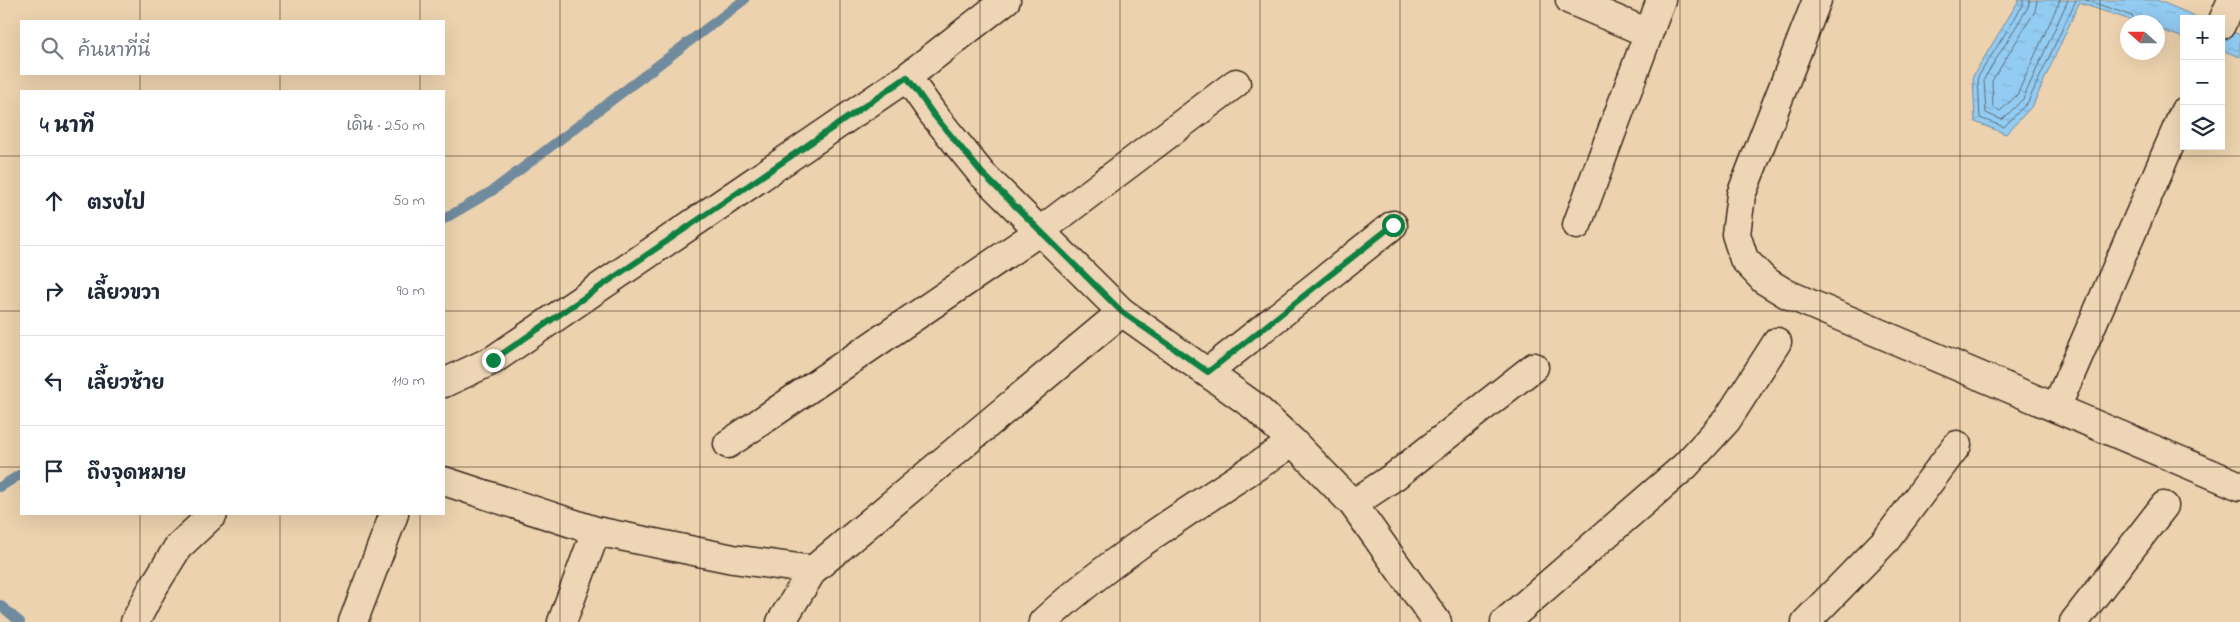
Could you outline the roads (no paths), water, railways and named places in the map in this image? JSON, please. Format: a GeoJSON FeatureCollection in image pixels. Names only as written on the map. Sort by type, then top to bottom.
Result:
{"type":"FeatureCollection","features":[{"type":"Feature","properties":{"kind":"street"},"geometry":{"type":"LineString","coordinates":[[445,383],[493,360],[907,77],[1006,0]]}},
{"type":"Feature","properties":{"kind":"street"},"geometry":{"type":"LineString","coordinates":[[1570,0],[1648,33]]}},
{"type":"Feature","properties":{"kind":"street"},"geometry":{"type":"LineString","coordinates":[[1577,225],[1661,0]]}},
{"type":"Feature","properties":{"kind":"street"},"geometry":{"type":"LineString","coordinates":[[1818,0],[1741,195],[1736,234],[1744,259],[1764,280],[1787,294],[2240,486]]}},
{"type":"Feature","properties":{"kind":"street"},"geometry":{"type":"LineString","coordinates":[[2225,16],[2232,0]]}},
{"type":"Feature","properties":{"kind":"street"},"geometry":{"type":"LineString","coordinates":[[907,77],[933,114],[982,173],[1122,312],[1254,406],[1293,442],[1353,504],[1437,622]]}},
{"type":"Feature","properties":{"kind":"street"},"geometry":{"type":"LineString","coordinates":[[728,444],[1040,231],[1236,83]]}},
{"type":"Feature","properties":{"kind":"street"},"geometry":{"type":"LineString","coordinates":[[2056,408],[2180,121]]}},
{"type":"Feature","properties":{"kind":"street"},"geometry":{"type":"LineString","coordinates":[[1208,372],[1393,225]]}},
{"type":"Feature","properties":{"kind":"street"},"geometry":{"type":"LineString","coordinates":[[781,622],[813,570],[1122,312]]}},
{"type":"Feature","properties":{"kind":"street"},"geometry":{"type":"LineString","coordinates":[[1506,622],[1685,466],[1727,420],[1777,342]]}},
{"type":"Feature","properties":{"kind":"street"},"geometry":{"type":"LineString","coordinates":[[1353,504],[1395,476],[1534,367]]}},
{"type":"Feature","properties":{"kind":"street"},"geometry":{"type":"LineString","coordinates":[[1043,622],[1067,600],[1138,546],[1293,442]]}},
{"type":"Feature","properties":{"kind":"street"},"geometry":{"type":"LineString","coordinates":[[1806,622],[1886,540],[1957,445]]}},
{"type":"Feature","properties":{"kind":"street"},"geometry":{"type":"LineString","coordinates":[[445,481],[596,531],[733,558],[813,570]]}},
{"type":"Feature","properties":{"kind":"street"},"geometry":{"type":"LineString","coordinates":[[2074,622],[2164,506]]}},
{"type":"Feature","properties":{"kind":"street"},"geometry":{"type":"LineString","coordinates":[[136,622],[151,591],[178,547],[211,515]]}},
{"type":"Feature","properties":{"kind":"street"},"geometry":{"type":"LineString","coordinates":[[353,622],[394,515]]}},
{"type":"Feature","properties":{"kind":"street"},"geometry":{"type":"LineString","coordinates":[[562,622],[596,531]]}},
{"type":"Feature","properties":{"kind":"water"},"geometry":{"type":"Polygon","coordinates":[[[2019,0],[2157,0],[2193,15],[2180,15],[2180,37],[2165,31],[2165,15],[2120,16],[2079,3],[2033,105],[2006,134],[1975,122],[1973,76],[2019,0]]]}},
{"type":"Feature","properties":{"kind":"water"},"geometry":{"type":"Polygon","coordinates":[[[2225,29],[2240,35],[2240,57],[2225,51],[2225,29]]]}},
{"type":"Feature","properties":{"kind":"waterway"},"geometry":{"type":"LineString","coordinates":[[445,218],[492,191],[744,0]]}},
{"type":"Feature","properties":{"kind":"waterway"},"geometry":{"type":"LineString","coordinates":[[0,487],[20,475]]}},
{"type":"Feature","properties":{"kind":"waterway"},"geometry":{"type":"LineString","coordinates":[[0,605],[20,622]]}}]}
